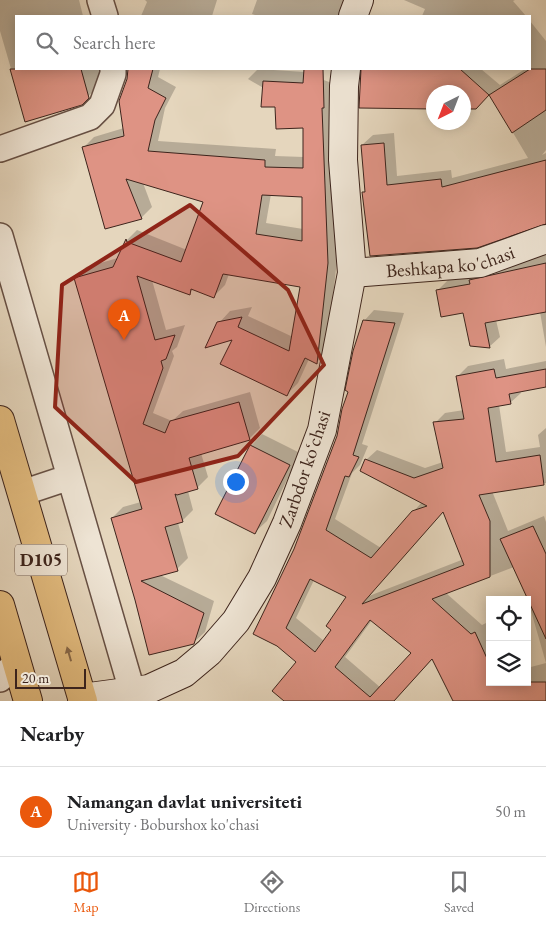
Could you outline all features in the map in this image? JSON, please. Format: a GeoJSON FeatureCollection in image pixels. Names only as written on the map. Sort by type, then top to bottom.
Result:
{"type":"FeatureCollection","features":[{"type":"Feature","properties":{"kind":"main road","name":"D105"},"geometry":{"type":"LineString","coordinates":[[0,420],[82,700]]}},
{"type":"Feature","properties":{"kind":"main road"},"geometry":{"type":"LineString","coordinates":[[0,605],[9,670],[28,701]]}},
{"type":"Feature","properties":{"kind":"street"},"geometry":{"type":"LineString","coordinates":[[100,0],[106,15]]}},
{"type":"Feature","properties":{"kind":"street"},"geometry":{"type":"LineString","coordinates":[[353,15],[359,0]]}},
{"type":"Feature","properties":{"kind":"street"},"geometry":{"type":"LineString","coordinates":[[0,149],[90,116],[102,106],[113,70]]}},
{"type":"Feature","properties":{"kind":"street","name":"Zarbdor koʻchasi"},"geometry":{"type":"LineString","coordinates":[[82,700],[134,696],[184,672],[209,652],[236,621],[262,578],[287,522],[322,430],[352,273],[343,160],[346,70]]}},
{"type":"Feature","properties":{"kind":"street"},"geometry":{"type":"LineString","coordinates":[[0,236],[134,696]]}},
{"type":"Feature","properties":{"kind":"street","name":"Beshkapa ko'chasi"},"geometry":{"type":"LineString","coordinates":[[352,273],[480,263],[546,239]]}},
{"type":"Feature","properties":{"kind":"street"},"geometry":{"type":"LineString","coordinates":[[22,493],[70,477]]}},
{"type":"Feature","properties":{"kind":"highlighted area"},"geometry":{"type":"Polygon","coordinates":[[[190,205],[288,290],[324,365],[238,456],[136,482],[55,407],[62,285],[190,205]]]}},
{"type":"Feature","properties":{"kind":"building"},"geometry":{"type":"Polygon","coordinates":[[[10,69],[81,70],[89,98],[82,105],[25,122],[10,69]]]}},
{"type":"Feature","properties":{"kind":"building"},"geometry":{"type":"Polygon","coordinates":[[[546,69],[546,110],[512,133],[489,95],[528,70],[546,69]]]}},
{"type":"Feature","properties":{"kind":"building"},"geometry":{"type":"Polygon","coordinates":[[[128,70],[153,70],[148,88],[166,98],[155,120],[148,151],[265,160],[265,167],[303,168],[303,128],[276,129],[275,107],[261,107],[263,81],[303,83],[304,70],[323,70],[324,108],[322,108],[328,263],[317,364],[305,358],[287,396],[220,364],[232,340],[205,348],[217,322],[242,317],[238,327],[289,351],[300,287],[223,274],[214,298],[191,289],[190,295],[137,276],[155,340],[175,335],[166,359],[161,361],[163,368],[143,424],[165,433],[170,421],[239,402],[250,440],[189,458],[198,489],[175,494],[183,522],[165,527],[178,571],[141,581],[204,613],[194,644],[149,655],[111,518],[142,509],[74,278],[113,267],[126,239],[127,242],[181,262],[203,202],[126,179],[142,219],[105,229],[82,147],[124,136],[119,101],[127,79],[128,70]],[[262,195],[256,234],[302,241],[302,197],[262,195]]]}},
{"type":"Feature","properties":{"kind":"building"},"geometry":{"type":"Polygon","coordinates":[[[361,70],[461,70],[489,95],[476,109],[471,109],[471,85],[426,85],[426,109],[359,108],[361,70]]]}},
{"type":"Feature","properties":{"kind":"building"},"geometry":{"type":"Polygon","coordinates":[[[384,143],[387,185],[441,179],[442,187],[546,160],[546,224],[477,248],[370,256],[362,192],[365,192],[361,145],[384,143]]]}},
{"type":"Feature","properties":{"kind":"building"},"geometry":{"type":"Polygon","coordinates":[[[546,263],[546,312],[485,323],[490,348],[470,346],[463,313],[441,317],[436,290],[470,284],[469,280],[546,263]]]}},
{"type":"Feature","properties":{"kind":"building"},"geometry":{"type":"Polygon","coordinates":[[[363,320],[395,323],[353,455],[359,457],[349,477],[345,476],[326,530],[371,558],[412,511],[427,506],[360,471],[365,459],[414,478],[443,468],[433,422],[464,419],[456,376],[494,369],[496,378],[546,369],[546,387],[509,394],[511,404],[488,408],[496,462],[540,455],[544,485],[479,495],[490,521],[490,577],[432,599],[471,634],[475,632],[486,656],[486,686],[531,686],[531,682],[546,682],[546,701],[453,701],[432,659],[394,701],[284,701],[272,691],[296,662],[277,646],[253,634],[294,549],[337,436],[342,409],[348,392],[345,390],[353,351],[363,320]],[[443,512],[362,604],[464,565],[443,512]],[[310,579],[286,628],[315,652],[331,630],[326,626],[346,597],[310,579]],[[370,620],[335,667],[370,697],[411,653],[370,620]]]}},
{"type":"Feature","properties":{"kind":"building"},"geometry":{"type":"Polygon","coordinates":[[[250,445],[290,465],[255,534],[215,514],[250,445]]]}},
{"type":"Feature","properties":{"kind":"building"},"geometry":{"type":"Polygon","coordinates":[[[533,526],[546,554],[546,639],[531,606],[531,596],[526,596],[500,539],[533,526]]]}},
{"type":"Feature","properties":{"kind":"place","name":"Namangan davlat universiteti"},"geometry":{"type":"Point","coordinates":[124,340]}}]}
